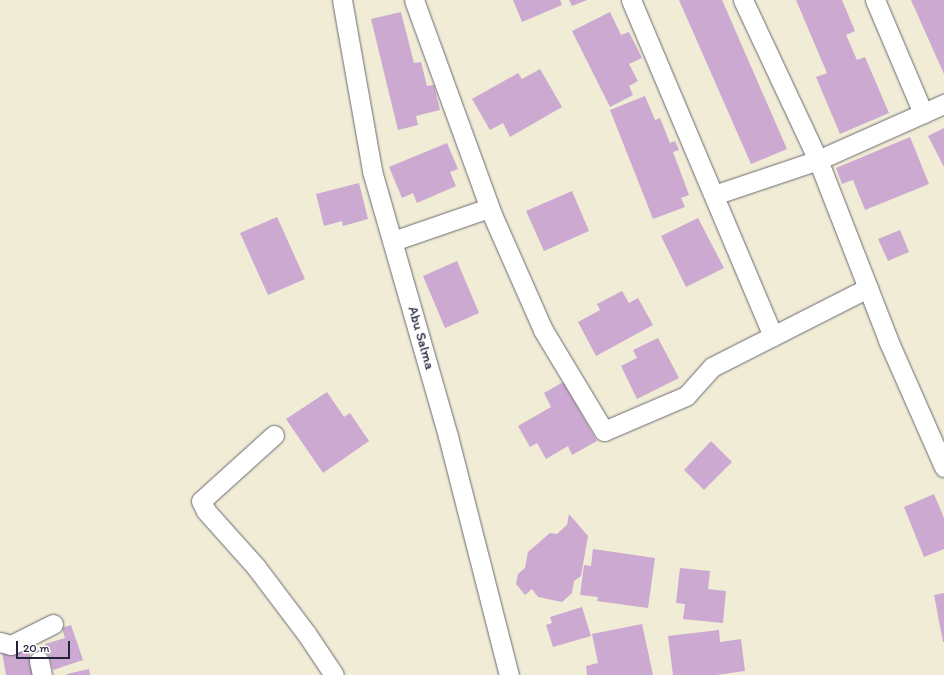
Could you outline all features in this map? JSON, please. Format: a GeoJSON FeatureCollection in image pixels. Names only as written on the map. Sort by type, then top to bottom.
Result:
{"type":"FeatureCollection","features":[{"type":"Feature","properties":{"kind":"street","name":"Abu Salma"},"geometry":{"type":"LineString","coordinates":[[342,0],[372,171],[448,436],[509,675]]}},
{"type":"Feature","properties":{"kind":"street"},"geometry":{"type":"LineString","coordinates":[[414,0],[489,208],[543,330],[604,431],[686,396],[712,367],[868,288]]}},
{"type":"Feature","properties":{"kind":"street"},"geometry":{"type":"LineString","coordinates":[[631,0],[773,336]]}},
{"type":"Feature","properties":{"kind":"street"},"geometry":{"type":"LineString","coordinates":[[743,0],[818,160],[868,288],[944,467]]}},
{"type":"Feature","properties":{"kind":"street"},"geometry":{"type":"LineString","coordinates":[[875,0],[923,113]]}},
{"type":"Feature","properties":{"kind":"street"},"geometry":{"type":"LineString","coordinates":[[714,195],[818,160],[944,104]]}},
{"type":"Feature","properties":{"kind":"street"},"geometry":{"type":"LineString","coordinates":[[393,241],[489,208]]}},
{"type":"Feature","properties":{"kind":"street"},"geometry":{"type":"LineString","coordinates":[[274,435],[200,501],[206,511],[256,566],[306,633],[334,675]]}},
{"type":"Feature","properties":{"kind":"street"},"geometry":{"type":"LineString","coordinates":[[0,642],[11,645],[53,624]]}},
{"type":"Feature","properties":{"kind":"building"},"geometry":{"type":"Polygon","coordinates":[[[513,0],[560,0],[562,5],[522,22],[513,0]]]}},
{"type":"Feature","properties":{"kind":"building"},"geometry":{"type":"Polygon","coordinates":[[[569,0],[587,0],[572,6],[569,0]]]}},
{"type":"Feature","properties":{"kind":"building"},"geometry":{"type":"Polygon","coordinates":[[[679,0],[722,0],[787,149],[751,164],[679,0]]]}},
{"type":"Feature","properties":{"kind":"building"},"geometry":{"type":"Polygon","coordinates":[[[796,0],[842,0],[855,31],[846,35],[857,60],[865,57],[889,113],[840,134],[816,77],[827,73],[796,0]]]}},
{"type":"Feature","properties":{"kind":"building"},"geometry":{"type":"Polygon","coordinates":[[[911,0],[944,0],[944,74],[935,54],[911,0]]]}},
{"type":"Feature","properties":{"kind":"building"},"geometry":{"type":"Polygon","coordinates":[[[401,12],[414,63],[421,62],[427,86],[434,85],[440,110],[416,116],[418,125],[398,130],[371,19],[401,12]]]}},
{"type":"Feature","properties":{"kind":"building"},"geometry":{"type":"Polygon","coordinates":[[[610,12],[621,35],[629,32],[642,58],[629,64],[638,81],[629,86],[633,95],[610,107],[572,31],[610,12]]]}},
{"type":"Feature","properties":{"kind":"building"},"geometry":{"type":"Polygon","coordinates":[[[540,69],[562,107],[510,137],[503,123],[490,130],[472,99],[518,73],[522,79],[540,69]]]}},
{"type":"Feature","properties":{"kind":"building"},"geometry":{"type":"Polygon","coordinates":[[[645,96],[655,120],[660,118],[670,143],[675,141],[679,150],[673,152],[689,195],[681,198],[685,207],[653,219],[610,110],[645,96]]]}},
{"type":"Feature","properties":{"kind":"building"},"geometry":{"type":"Polygon","coordinates":[[[944,128],[944,167],[928,136],[944,128]]]}},
{"type":"Feature","properties":{"kind":"building"},"geometry":{"type":"Polygon","coordinates":[[[910,137],[929,184],[865,210],[853,180],[842,184],[836,168],[910,137]]]}},
{"type":"Feature","properties":{"kind":"building"},"geometry":{"type":"Polygon","coordinates":[[[447,143],[458,169],[450,172],[456,186],[417,203],[413,193],[402,198],[389,167],[447,143]]]}},
{"type":"Feature","properties":{"kind":"building"},"geometry":{"type":"Polygon","coordinates":[[[359,183],[368,219],[343,226],[342,221],[324,226],[316,194],[359,183]]]}},
{"type":"Feature","properties":{"kind":"building"},"geometry":{"type":"Polygon","coordinates":[[[572,191],[589,231],[544,251],[526,211],[572,191]]]}},
{"type":"Feature","properties":{"kind":"building"},"geometry":{"type":"Polygon","coordinates":[[[277,217],[305,279],[268,295],[240,233],[277,217]]]}},
{"type":"Feature","properties":{"kind":"building"},"geometry":{"type":"Polygon","coordinates":[[[698,218],[724,268],[686,287],[661,236],[698,218]]]}},
{"type":"Feature","properties":{"kind":"building"},"geometry":{"type":"Polygon","coordinates":[[[900,230],[909,252],[888,261],[878,239],[900,230]]]}},
{"type":"Feature","properties":{"kind":"building"},"geometry":{"type":"Polygon","coordinates":[[[457,261],[479,313],[445,328],[423,276],[457,261]]]}},
{"type":"Feature","properties":{"kind":"building"},"geometry":{"type":"Polygon","coordinates":[[[622,291],[629,303],[638,298],[653,325],[596,356],[578,322],[600,310],[597,304],[622,291]]]}},
{"type":"Feature","properties":{"kind":"building"},"geometry":{"type":"Polygon","coordinates":[[[658,338],[679,378],[637,399],[621,366],[637,358],[633,350],[658,338]]]}},
{"type":"Feature","properties":{"kind":"building"},"geometry":{"type":"Polygon","coordinates":[[[563,382],[597,441],[572,455],[568,446],[546,459],[537,443],[530,447],[518,426],[551,407],[544,393],[563,382]]]}},
{"type":"Feature","properties":{"kind":"building"},"geometry":{"type":"Polygon","coordinates":[[[327,392],[344,417],[350,413],[369,441],[323,473],[286,419],[327,392]]]}},
{"type":"Feature","properties":{"kind":"building"},"geometry":{"type":"Polygon","coordinates":[[[711,441],[732,462],[704,490],[684,470],[711,441]]]}},
{"type":"Feature","properties":{"kind":"building"},"geometry":{"type":"Polygon","coordinates":[[[934,494],[944,518],[944,549],[924,557],[904,507],[934,494]]]}},
{"type":"Feature","properties":{"kind":"building"},"geometry":{"type":"Polygon","coordinates":[[[569,514],[588,536],[581,576],[574,581],[572,593],[562,602],[538,597],[532,589],[525,595],[516,584],[518,574],[525,568],[528,552],[550,533],[557,534],[567,525],[569,514]]]}},
{"type":"Feature","properties":{"kind":"building"},"geometry":{"type":"Polygon","coordinates":[[[593,549],[655,558],[648,608],[597,601],[598,597],[580,595],[584,565],[591,566],[593,549]]]}},
{"type":"Feature","properties":{"kind":"building"},"geometry":{"type":"Polygon","coordinates":[[[680,568],[710,571],[708,589],[726,591],[723,623],[683,619],[685,604],[676,603],[680,568]]]}},
{"type":"Feature","properties":{"kind":"building"},"geometry":{"type":"Polygon","coordinates":[[[944,593],[944,642],[943,642],[934,595],[944,593]]]}},
{"type":"Feature","properties":{"kind":"building"},"geometry":{"type":"Polygon","coordinates":[[[582,607],[591,636],[553,647],[546,625],[552,623],[550,617],[582,607]]]}},
{"type":"Feature","properties":{"kind":"building"},"geometry":{"type":"Polygon","coordinates":[[[642,624],[653,675],[587,675],[586,666],[598,663],[592,634],[642,624]]]}},
{"type":"Feature","properties":{"kind":"building"},"geometry":{"type":"Polygon","coordinates":[[[71,625],[83,660],[53,670],[45,644],[65,638],[62,628],[71,625]]]}},
{"type":"Feature","properties":{"kind":"building"},"geometry":{"type":"Polygon","coordinates":[[[719,630],[720,642],[741,639],[745,671],[716,675],[673,675],[668,636],[719,630]]]}},
{"type":"Feature","properties":{"kind":"building"},"geometry":{"type":"Polygon","coordinates":[[[29,648],[33,675],[6,675],[2,652],[29,648]]]}},
{"type":"Feature","properties":{"kind":"building"},"geometry":{"type":"Polygon","coordinates":[[[89,669],[90,675],[67,675],[67,674],[89,669]]]}}]}
